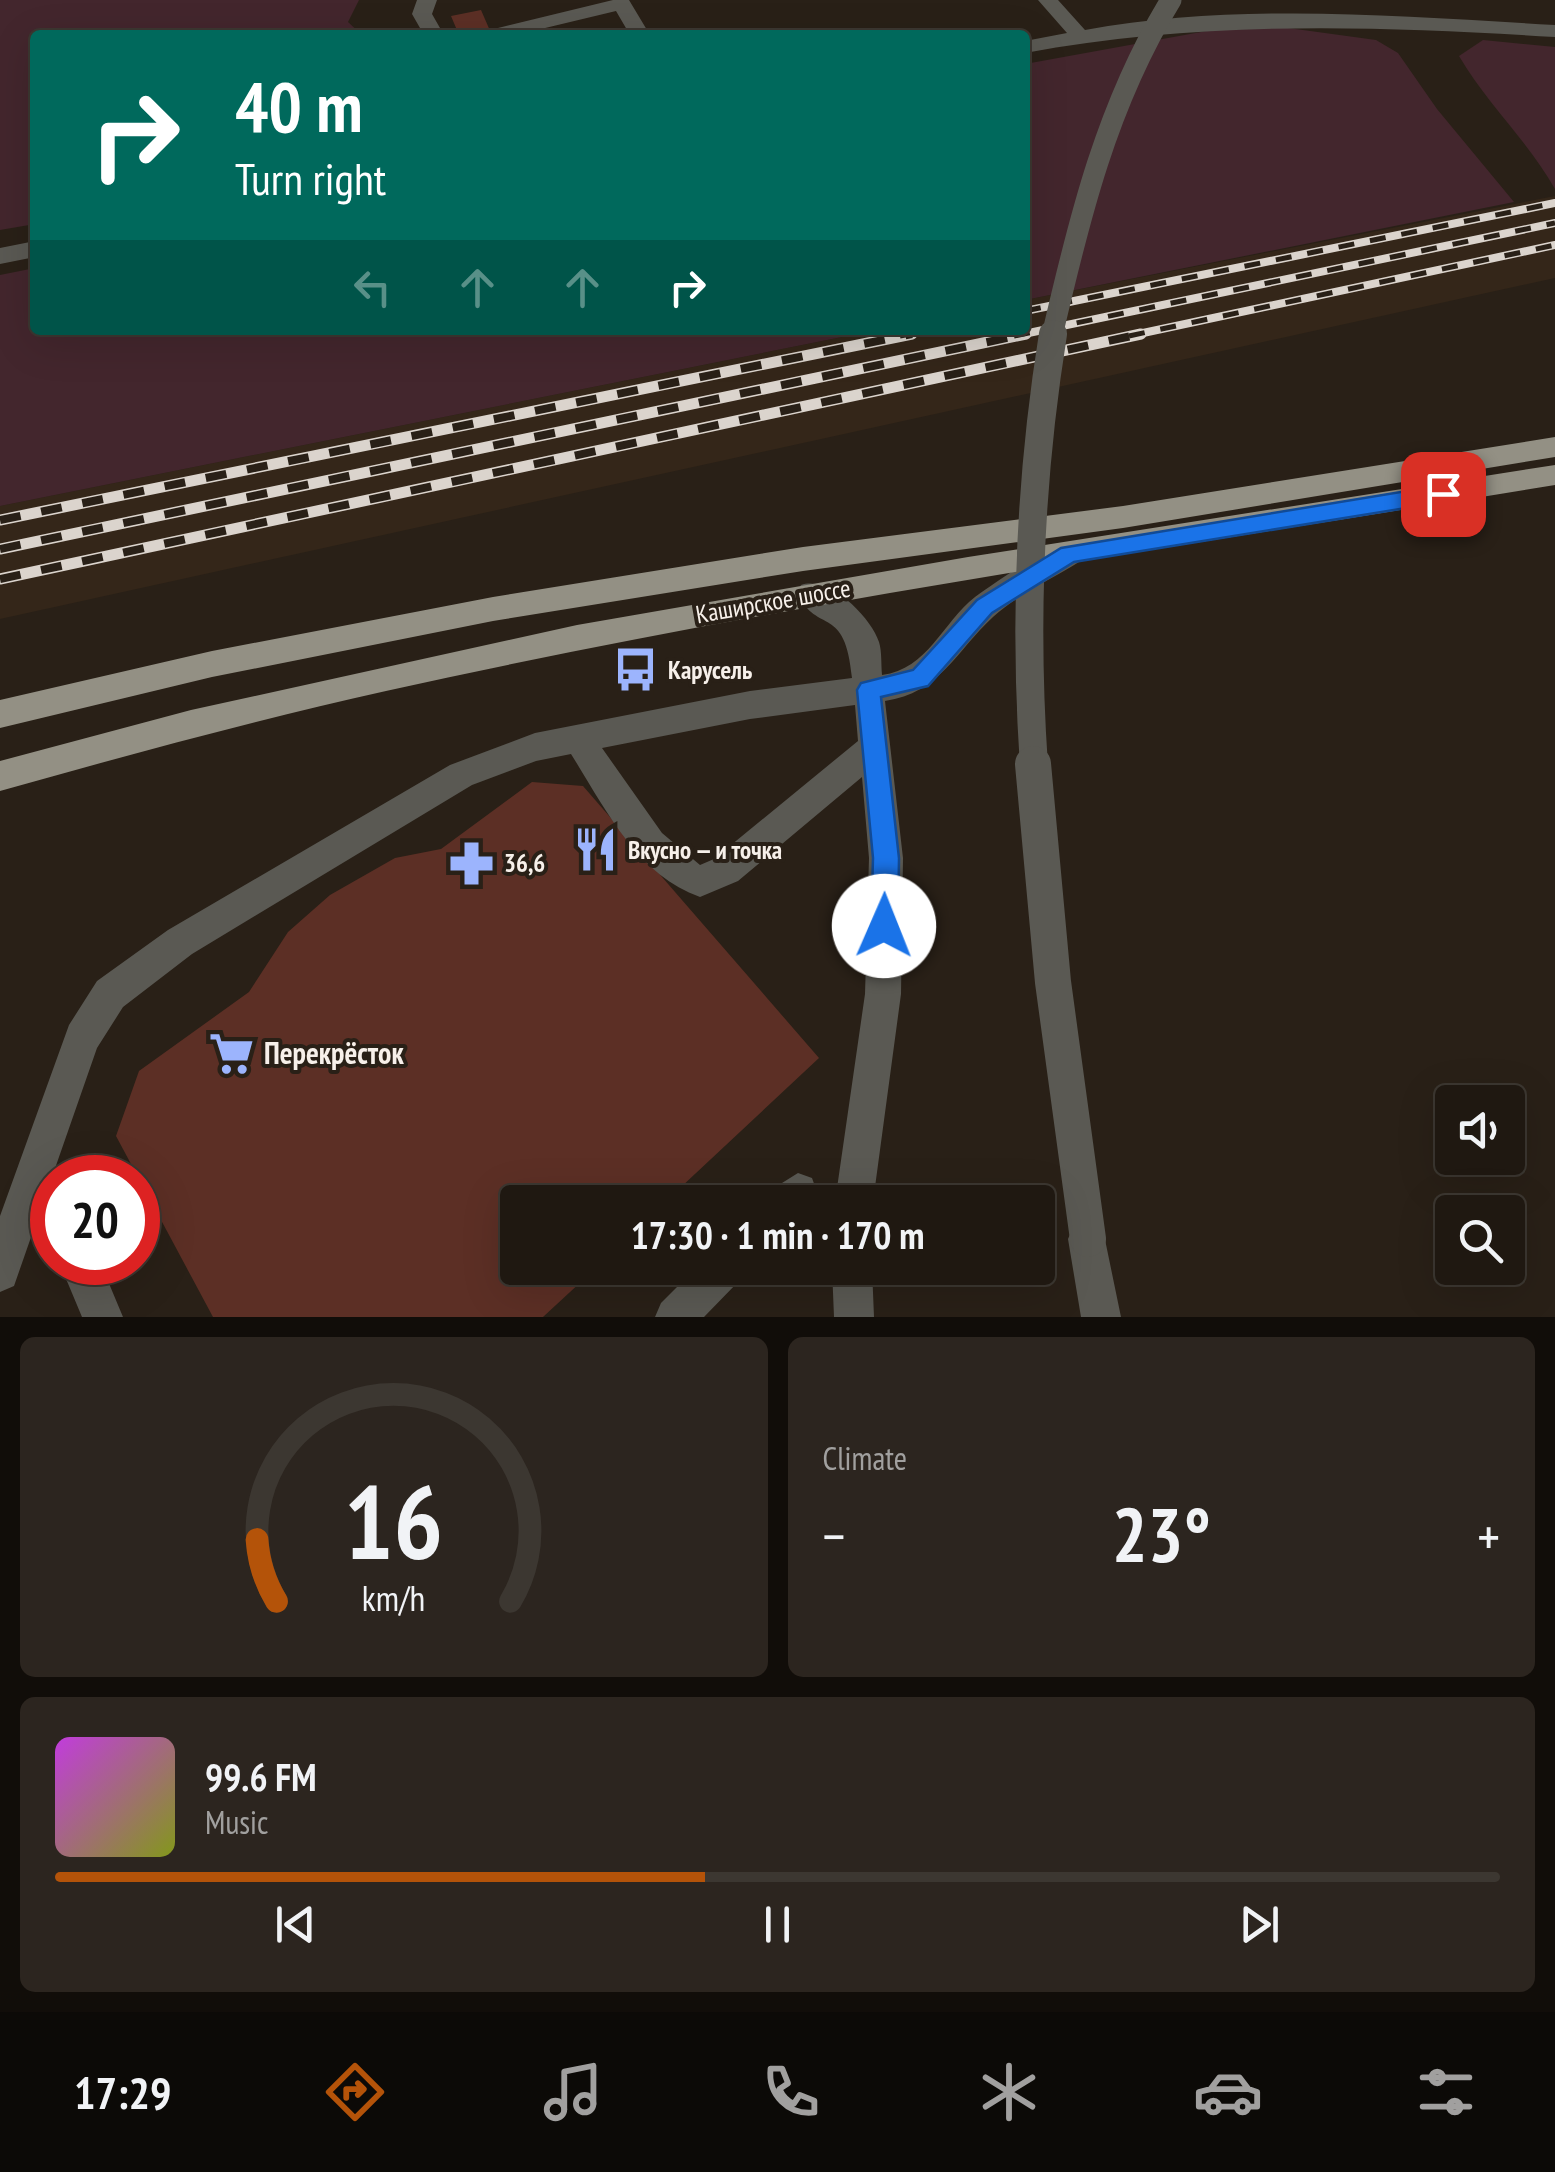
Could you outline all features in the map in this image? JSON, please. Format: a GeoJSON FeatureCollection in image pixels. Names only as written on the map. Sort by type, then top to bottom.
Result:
{"type":"FeatureCollection","features":[{"type":"Feature","properties":{"kind":"main road","name":"Каширское шоссе"},"geometry":{"type":"LineString","coordinates":[[0,714],[212,664],[492,608],[727,570],[1142,514],[1555,447]]}},
{"type":"Feature","properties":{"kind":"main road","name":"Каширское шоссе"},"geometry":{"type":"LineString","coordinates":[[0,776],[91,750],[450,665],[811,594],[1555,475]]}},
{"type":"Feature","properties":{"kind":"street"},"geometry":{"type":"LineString","coordinates":[[427,0],[422,14],[431,30]]}},
{"type":"Feature","properties":{"kind":"street"},"geometry":{"type":"LineString","coordinates":[[1048,0],[1079,35]]}},
{"type":"Feature","properties":{"kind":"street"},"geometry":{"type":"LineString","coordinates":[[1102,1317],[1054,998],[1034,776],[1030,589],[1034,466],[1054,324],[1089,184],[1137,62],[1171,0]]}},
{"type":"Feature","properties":{"kind":"street"},"geometry":{"type":"LineString","coordinates":[[1366,0],[1385,19]]}},
{"type":"Feature","properties":{"kind":"street"},"geometry":{"type":"LineString","coordinates":[[504,30],[587,5],[622,4],[637,30]]}},
{"type":"Feature","properties":{"kind":"street"},"geometry":{"type":"LineString","coordinates":[[1030,45],[1079,35],[1222,18],[1385,19],[1555,31]]}},
{"type":"Feature","properties":{"kind":"street"},"geometry":{"type":"LineString","coordinates":[[0,256],[30,250]]}},
{"type":"Feature","properties":{"kind":"street"},"geometry":{"type":"LineString","coordinates":[[41,1155],[89,1021],[122,982],[180,942],[461,775],[505,755],[750,705],[869,690],[920,679],[984,606],[1069,554]]}},
{"type":"Feature","properties":{"kind":"street"},"geometry":{"type":"LineString","coordinates":[[811,594],[841,612],[860,632],[877,745],[886,858],[883,994],[856,1185]]}},
{"type":"Feature","properties":{"kind":"street"},"geometry":{"type":"LineString","coordinates":[[580,740],[644,832],[679,873],[700,881],[726,870],[877,745]]}},
{"type":"Feature","properties":{"kind":"street"},"geometry":{"type":"LineString","coordinates":[[0,1272],[30,1186]]}},
{"type":"Feature","properties":{"kind":"street"},"geometry":{"type":"LineString","coordinates":[[89,1285],[103,1317]]}},
{"type":"Feature","properties":{"kind":"street"},"geometry":{"type":"LineString","coordinates":[[675,1317],[707,1285]]}},
{"type":"Feature","properties":{"kind":"street"},"geometry":{"type":"LineString","coordinates":[[853,1285],[854,1317]]}},
{"type":"Feature","properties":{"kind":"shaded area"},"geometry":{"type":"Polygon","coordinates":[[[0,0],[359,0],[348,22],[357,30],[30,30],[30,225],[0,230],[0,0]]]}},
{"type":"Feature","properties":{"kind":"shaded area"},"geometry":{"type":"Polygon","coordinates":[[[1281,27],[1376,40],[1398,53],[1437,109],[1514,202],[1030,299],[1030,63],[1223,28],[1281,27]]]}},
{"type":"Feature","properties":{"kind":"shaded area"},"geometry":{"type":"Polygon","coordinates":[[[1483,40],[1555,47],[1555,189],[1459,56],[1483,40]]]}},
{"type":"Feature","properties":{"kind":"shaded area"},"geometry":{"type":"Polygon","coordinates":[[[1555,196],[1555,278],[0,619],[0,506],[852,335],[1030,335],[1030,299],[1555,196]]]}},
{"type":"Feature","properties":{"kind":"shaded area"},"geometry":{"type":"Polygon","coordinates":[[[30,269],[30,335],[852,335],[0,506],[0,275],[30,269]]]}},
{"type":"Feature","properties":{"kind":"building"},"geometry":{"type":"Polygon","coordinates":[[[481,10],[490,30],[457,30],[451,16],[481,10]]]}},
{"type":"Feature","properties":{"kind":"building"},"geometry":{"type":"Polygon","coordinates":[[[532,782],[583,786],[819,1058],[683,1185],[500,1185],[500,1285],[578,1285],[543,1317],[213,1317],[160,1218],[160,1155],[126,1155],[116,1136],[139,1071],[249,992],[288,932],[330,895],[395,858],[441,849],[532,782]]]}},
{"type":"Feature","properties":{"kind":"railway"},"geometry":{"type":"LineString","coordinates":[[1030,310],[1555,203]]}},
{"type":"Feature","properties":{"kind":"railway"},"geometry":{"type":"LineString","coordinates":[[1030,333],[1555,223]]}},
{"type":"Feature","properties":{"kind":"railway"},"geometry":{"type":"LineString","coordinates":[[1129,336],[1555,245]]}},
{"type":"Feature","properties":{"kind":"railway"},"geometry":{"type":"LineString","coordinates":[[0,579],[1141,334]]}},
{"type":"Feature","properties":{"kind":"railway"},"geometry":{"type":"LineString","coordinates":[[900,336],[905,335]]}},
{"type":"Feature","properties":{"kind":"railway"},"geometry":{"type":"LineString","coordinates":[[0,520],[907,335]]}},
{"type":"Feature","properties":{"kind":"railway"},"geometry":{"type":"LineString","coordinates":[[1014,336],[1019,335]]}},
{"type":"Feature","properties":{"kind":"railway"},"geometry":{"type":"LineString","coordinates":[[0,549],[1021,335]]}},
{"type":"Feature","properties":{"kind":"place","name":"Карусель"},"geometry":{"type":"Point","coordinates":[635,670]}},
{"type":"Feature","properties":{"kind":"place","name":"Вкусно — и точка"},"geometry":{"type":"Point","coordinates":[595,850]}},
{"type":"Feature","properties":{"kind":"place","name":"36,6"},"geometry":{"type":"Point","coordinates":[471,863]}},
{"type":"Feature","properties":{"kind":"place","name":"Перекрёсток"},"geometry":{"type":"Point","coordinates":[231,1054]}},
{"type":"Feature","properties":{"kind":"route"},"geometry":{"type":"LineString","coordinates":[[884,926],[886,858],[869,690],[920,679],[984,606],[1069,554],[1443,494]]}}]}
